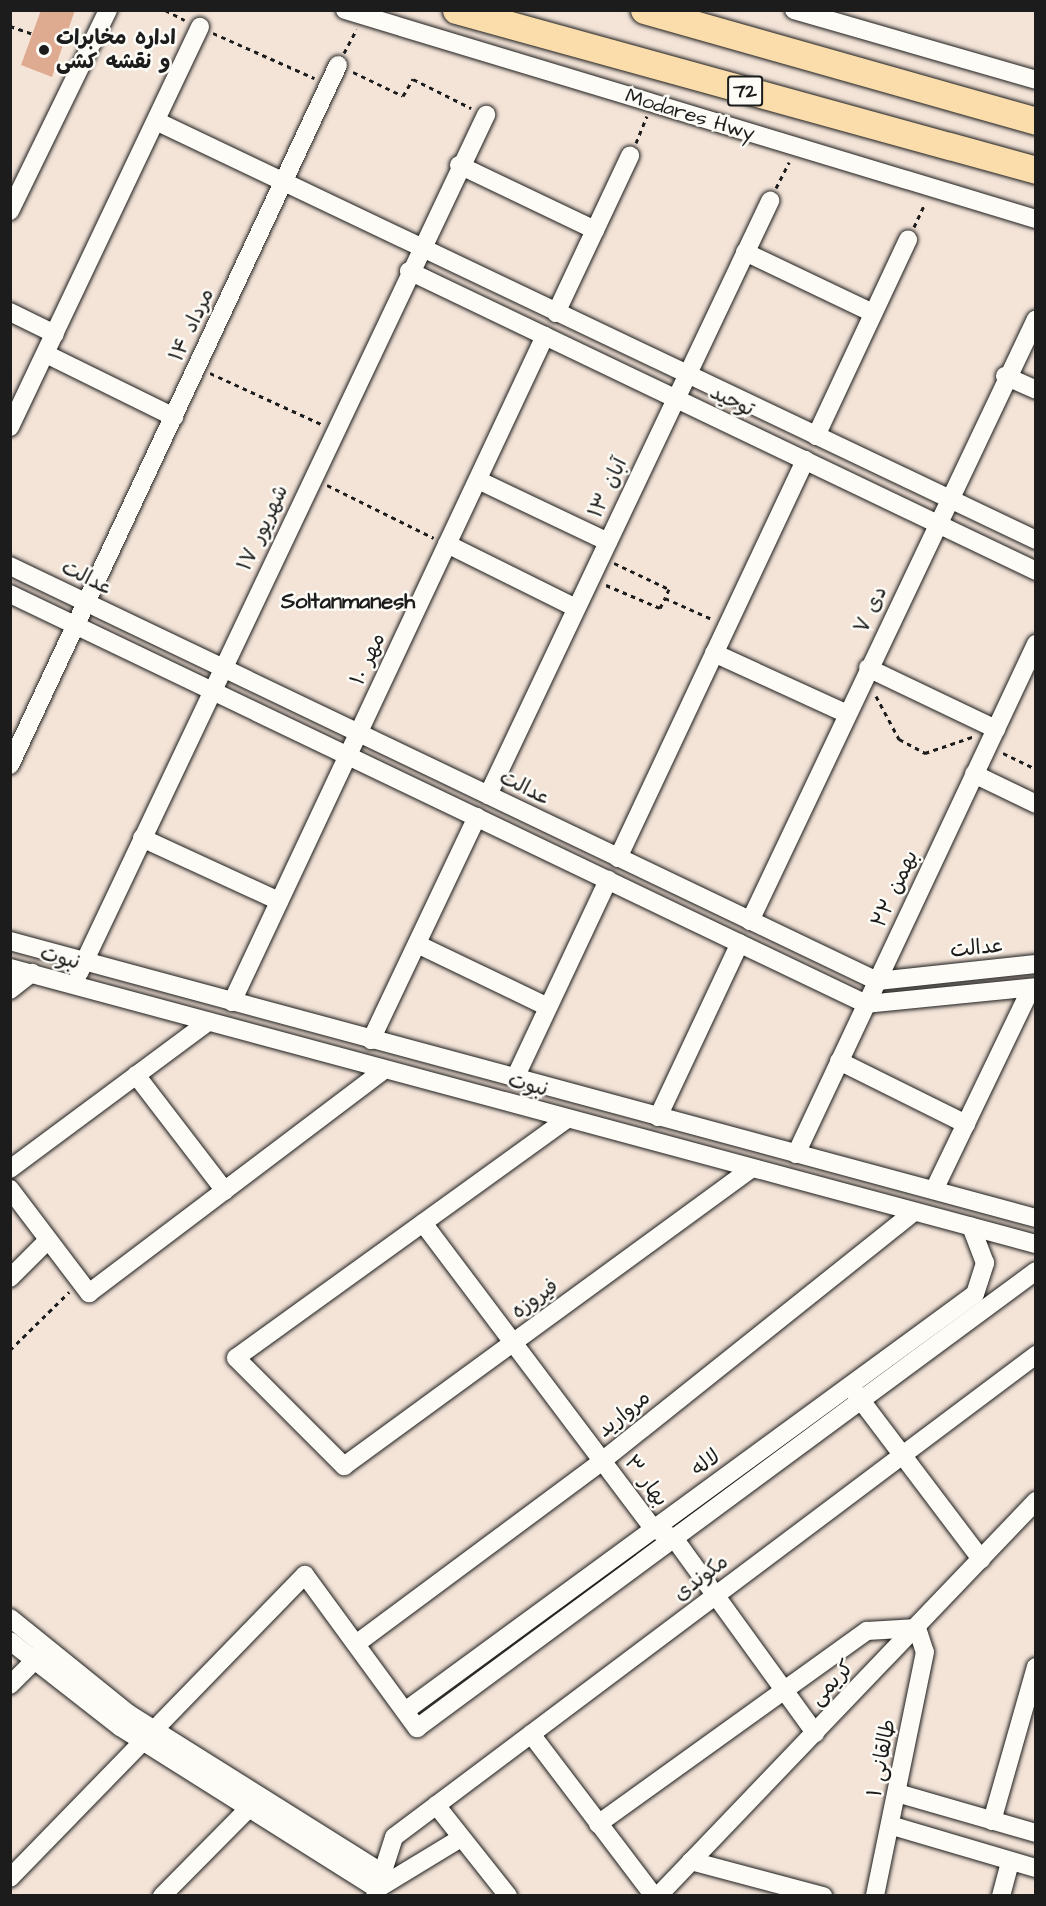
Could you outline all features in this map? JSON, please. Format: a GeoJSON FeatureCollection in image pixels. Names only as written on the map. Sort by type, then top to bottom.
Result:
{"type":"FeatureCollection","features":[{"type":"Feature","properties":{"kind":"highway","name":"Modares Hwy"},"geometry":{"type":"LineString","coordinates":[[456,10],[1035,170]]}},
{"type":"Feature","properties":{"kind":"highway","name":"72"},"geometry":{"type":"LineString","coordinates":[[644,10],[1035,121]]}},
{"type":"Feature","properties":{"kind":"street"},"geometry":{"type":"LineString","coordinates":[[10,211],[108,10]]}},
{"type":"Feature","properties":{"kind":"street","name":"Modares Hwy"},"geometry":{"type":"LineString","coordinates":[[345,10],[1035,219]]}},
{"type":"Feature","properties":{"kind":"street"},"geometry":{"type":"LineString","coordinates":[[794,10],[1035,80]]}},
{"type":"Feature","properties":{"kind":"street"},"geometry":{"type":"LineString","coordinates":[[10,428],[200,27]]}},
{"type":"Feature","properties":{"kind":"street","name":"۱۴ مرداد"},"geometry":{"type":"LineString","coordinates":[[76,625],[338,65]]}},
{"type":"Feature","properties":{"kind":"street","name":"۱۷ شهریور"},"geometry":{"type":"LineString","coordinates":[[74,985],[419,249],[486,115]]}},
{"type":"Feature","properties":{"kind":"street","name":"توحید"},"geometry":{"type":"LineString","coordinates":[[156,121],[419,249],[1035,540]]}},
{"type":"Feature","properties":{"kind":"street"},"geometry":{"type":"LineString","coordinates":[[556,314],[630,156]]}},
{"type":"Feature","properties":{"kind":"street"},"geometry":{"type":"LineString","coordinates":[[459,165],[595,230]]}},
{"type":"Feature","properties":{"kind":"street","name":"۱۳ آبان"},"geometry":{"type":"LineString","coordinates":[[488,795],[770,201]]}},
{"type":"Feature","properties":{"kind":"street"},"geometry":{"type":"LineString","coordinates":[[816,436],[908,240]]}},
{"type":"Feature","properties":{"kind":"street"},"geometry":{"type":"LineString","coordinates":[[745,252],[873,313]]}},
{"type":"Feature","properties":{"kind":"street","name":"توحید"},"geometry":{"type":"LineString","coordinates":[[409,271],[1035,571]]}},
{"type":"Feature","properties":{"kind":"street"},"geometry":{"type":"LineString","coordinates":[[10,312],[55,333]]}},
{"type":"Feature","properties":{"kind":"street","name":"۷ دی"},"geometry":{"type":"LineString","coordinates":[[750,921],[1005,376],[1035,319]]}},
{"type":"Feature","properties":{"kind":"street","name":"۱۰ مهر"},"geometry":{"type":"LineString","coordinates":[[232,1002],[545,336]]}},
{"type":"Feature","properties":{"kind":"street"},"geometry":{"type":"LineString","coordinates":[[45,354],[174,417]]}},
{"type":"Feature","properties":{"kind":"street"},"geometry":{"type":"LineString","coordinates":[[1005,376],[1035,390]]}},
{"type":"Feature","properties":{"kind":"street"},"geometry":{"type":"LineString","coordinates":[[618,858],[805,460]]}},
{"type":"Feature","properties":{"kind":"street"},"geometry":{"type":"LineString","coordinates":[[478,480],[604,549]]}},
{"type":"Feature","properties":{"kind":"street"},"geometry":{"type":"LineString","coordinates":[[447,544],[576,608]]}},
{"type":"Feature","properties":{"kind":"street","name":"عدالت"},"geometry":{"type":"LineString","coordinates":[[10,566],[877,981],[1035,964]]}},
{"type":"Feature","properties":{"kind":"street"},"geometry":{"type":"LineString","coordinates":[[10,594],[866,1004],[1033,988]]}},
{"type":"Feature","properties":{"kind":"street"},"geometry":{"type":"LineString","coordinates":[[10,765],[76,625]]}},
{"type":"Feature","properties":{"kind":"street","name":"۲۲ بهمن"},"geometry":{"type":"LineString","coordinates":[[796,1154],[1035,645]]}},
{"type":"Feature","properties":{"kind":"street"},"geometry":{"type":"LineString","coordinates":[[714,653],[847,714]]}},
{"type":"Feature","properties":{"kind":"street"},"geometry":{"type":"LineString","coordinates":[[867,672],[992,737]]}},
{"type":"Feature","properties":{"kind":"street"},"geometry":{"type":"LineString","coordinates":[[974,774],[1035,804]]}},
{"type":"Feature","properties":{"kind":"street"},"geometry":{"type":"LineString","coordinates":[[371,1040],[477,817]]}},
{"type":"Feature","properties":{"kind":"street"},"geometry":{"type":"LineString","coordinates":[[142,838],[279,901]]}},
{"type":"Feature","properties":{"kind":"street"},"geometry":{"type":"LineString","coordinates":[[515,1078],[608,880]]}},
{"type":"Feature","properties":{"kind":"street","name":"نبوت"},"geometry":{"type":"LineString","coordinates":[[10,941],[1035,1218]]}},
{"type":"Feature","properties":{"kind":"street"},"geometry":{"type":"LineString","coordinates":[[417,944],[548,1007]]}},
{"type":"Feature","properties":{"kind":"street"},"geometry":{"type":"LineString","coordinates":[[658,1117],[740,944]]}},
{"type":"Feature","properties":{"kind":"street","name":"نبوت"},"geometry":{"type":"LineString","coordinates":[[10,968],[1035,1244]]}},
{"type":"Feature","properties":{"kind":"street"},"geometry":{"type":"LineString","coordinates":[[10,990],[32,974]]}},
{"type":"Feature","properties":{"kind":"street"},"geometry":{"type":"LineString","coordinates":[[934,1190],[1033,988]]}},
{"type":"Feature","properties":{"kind":"street"},"geometry":{"type":"LineString","coordinates":[[10,1169],[208,1022]]}},
{"type":"Feature","properties":{"kind":"street"},"geometry":{"type":"LineString","coordinates":[[839,1061],[966,1124]]}},
{"type":"Feature","properties":{"kind":"street"},"geometry":{"type":"LineString","coordinates":[[10,1190],[89,1293],[384,1070]]}},
{"type":"Feature","properties":{"kind":"street"},"geometry":{"type":"LineString","coordinates":[[136,1075],[225,1191]]}},
{"type":"Feature","properties":{"kind":"street"},"geometry":{"type":"LineString","coordinates":[[423,1223],[567,1119]]}},
{"type":"Feature","properties":{"kind":"street","name":"فیروزه"},"geometry":{"type":"LineString","coordinates":[[423,1223],[236,1358],[344,1466],[752,1168]]}},
{"type":"Feature","properties":{"kind":"street","name":"مروارید"},"geometry":{"type":"LineString","coordinates":[[356,1644],[602,1461],[914,1212]]}},
{"type":"Feature","properties":{"kind":"street","name":"بهار ۳"},"geometry":{"type":"LineString","coordinates":[[423,1223],[654,1529],[674,1538],[786,1689],[815,1733]]}},
{"type":"Feature","properties":{"kind":"street","name":"لاله"},"geometry":{"type":"LineString","coordinates":[[971,1227],[985,1263],[975,1294],[405,1711],[417,1728],[1035,1271]]}},
{"type":"Feature","properties":{"kind":"street"},"geometry":{"type":"LineString","coordinates":[[10,1278],[48,1240]]}},
{"type":"Feature","properties":{"kind":"street","name":"مکوندی"},"geometry":{"type":"LineString","coordinates":[[378,1886],[394,1837],[1035,1355]]}},
{"type":"Feature","properties":{"kind":"street"},"geometry":{"type":"LineString","coordinates":[[850,1385],[901,1457],[981,1559]]}},
{"type":"Feature","properties":{"kind":"street","name":"کریمی"},"geometry":{"type":"LineString","coordinates":[[656,1896],[917,1628],[1035,1501]]}},
{"type":"Feature","properties":{"kind":"street"},"geometry":{"type":"LineString","coordinates":[[10,1878],[305,1575],[405,1711]]}},
{"type":"Feature","properties":{"kind":"street"},"geometry":{"type":"LineString","coordinates":[[10,1618],[40,1654],[149,1736],[378,1886],[461,1838]]}},
{"type":"Feature","properties":{"kind":"street"},"geometry":{"type":"LineString","coordinates":[[598,1824],[867,1631],[917,1628]]}},
{"type":"Feature","properties":{"kind":"street","name":"طالقانی ۱"},"geometry":{"type":"LineString","coordinates":[[875,1896],[892,1826],[925,1652],[917,1628]]}},
{"type":"Feature","properties":{"kind":"street"},"geometry":{"type":"LineString","coordinates":[[10,1641],[40,1654]]}},
{"type":"Feature","properties":{"kind":"street"},"geometry":{"type":"LineString","coordinates":[[10,1685],[40,1654]]}},
{"type":"Feature","properties":{"kind":"street"},"geometry":{"type":"LineString","coordinates":[[992,1821],[1035,1667]]}},
{"type":"Feature","properties":{"kind":"street"},"geometry":{"type":"LineString","coordinates":[[531,1734],[598,1824],[656,1896]]}},
{"type":"Feature","properties":{"kind":"street"},"geometry":{"type":"LineString","coordinates":[[897,1793],[1035,1833]]}},
{"type":"Feature","properties":{"kind":"street"},"geometry":{"type":"LineString","coordinates":[[162,1896],[254,1803]]}},
{"type":"Feature","properties":{"kind":"street"},"geometry":{"type":"LineString","coordinates":[[436,1805],[508,1896]]}},
{"type":"Feature","properties":{"kind":"street"},"geometry":{"type":"LineString","coordinates":[[892,1826],[1035,1868]]}},
{"type":"Feature","properties":{"kind":"street"},"geometry":{"type":"LineString","coordinates":[[691,1861],[776,1890],[823,1896]]}},
{"type":"Feature","properties":{"kind":"street"},"geometry":{"type":"LineString","coordinates":[[1001,1896],[1010,1862]]}},
{"type":"Feature","properties":{"kind":"path"},"geometry":{"type":"LineString","coordinates":[[165,10],[329,84]]}},
{"type":"Feature","properties":{"kind":"path"},"geometry":{"type":"LineString","coordinates":[[363,16],[338,65],[403,96],[413,79],[486,115]]}},
{"type":"Feature","properties":{"kind":"path"},"geometry":{"type":"LineString","coordinates":[[10,26],[33,34]]}},
{"type":"Feature","properties":{"kind":"path"},"geometry":{"type":"LineString","coordinates":[[630,156],[652,104]]}},
{"type":"Feature","properties":{"kind":"path"},"geometry":{"type":"LineString","coordinates":[[770,201],[796,147]]}},
{"type":"Feature","properties":{"kind":"path"},"geometry":{"type":"LineString","coordinates":[[908,240],[932,188]]}},
{"type":"Feature","properties":{"kind":"path"},"geometry":{"type":"LineString","coordinates":[[197,366],[334,430]]}},
{"type":"Feature","properties":{"kind":"path"},"geometry":{"type":"LineString","coordinates":[[312,477],[447,544]]}},
{"type":"Feature","properties":{"kind":"path"},"geometry":{"type":"LineString","coordinates":[[591,578],[660,608],[665,598],[669,589],[604,549]]}},
{"type":"Feature","properties":{"kind":"path"},"geometry":{"type":"LineString","coordinates":[[665,598],[727,626]]}},
{"type":"Feature","properties":{"kind":"path"},"geometry":{"type":"LineString","coordinates":[[867,672],[899,739],[925,753],[992,737],[1035,769]]}},
{"type":"Feature","properties":{"kind":"path"},"geometry":{"type":"LineString","coordinates":[[10,1350],[80,1281]]}},
{"type":"Feature","properties":{"kind":"building","name":"اداره مخابرات و نقشه کشی"},"geometry":{"type":"Polygon","coordinates":[[[41,10],[75,10],[52,77],[21,65],[41,10]]]}},
{"type":"Feature","properties":{"kind":"place","name":"اداره مخابرات و نقشه کشی"},"geometry":{"type":"Point","coordinates":[44,50]}},
{"type":"Feature","properties":{"kind":"district","name":"Soltanmanesh"},"geometry":{"type":"Point","coordinates":[348,602]}}]}
